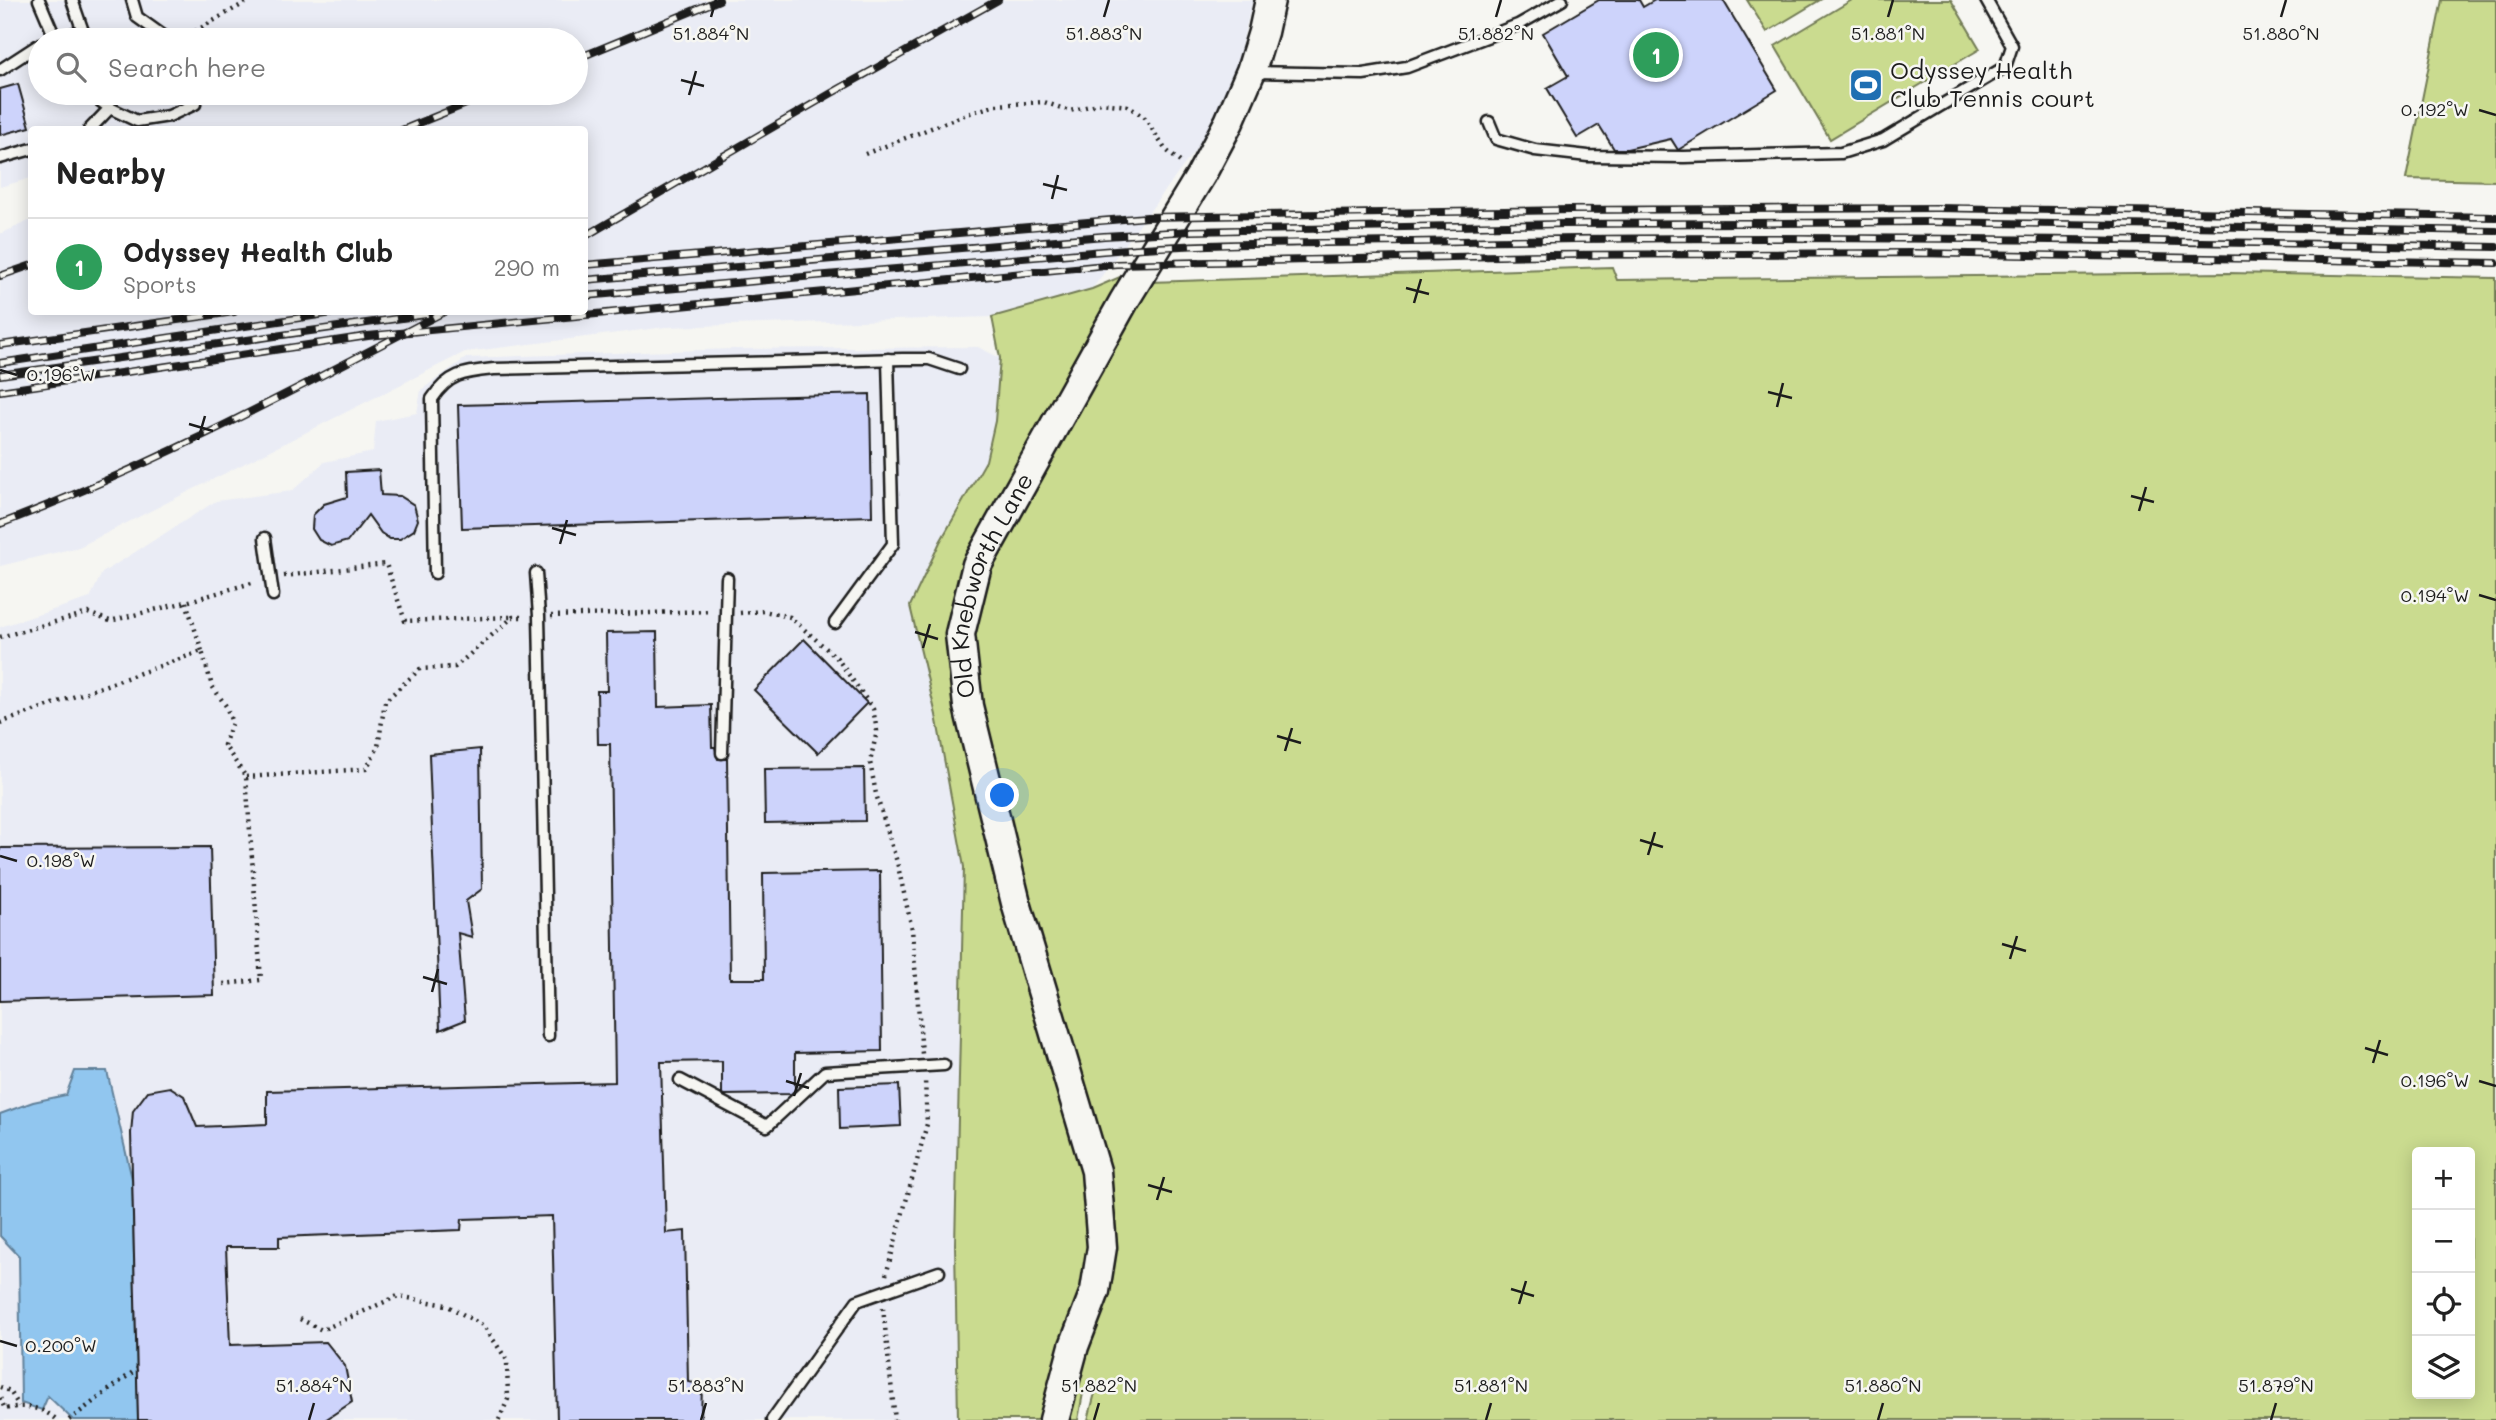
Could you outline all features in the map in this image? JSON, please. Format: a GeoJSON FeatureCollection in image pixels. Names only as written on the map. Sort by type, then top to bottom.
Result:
{"type":"FeatureCollection","features":[{"type":"Feature","properties":{"kind":"street","name":"Old Knebworth Lane"},"geometry":{"type":"LineString","coordinates":[[1054,1420],[1074,1346],[1095,1291],[1102,1247],[1096,1171],[1016,903],[968,706],[960,634],[977,565],[1124,301],[1201,175],[1229,122],[1251,71],[1270,0]]}},
{"type":"Feature","properties":{"kind":"lane"},"geometry":{"type":"LineString","coordinates":[[39,0],[50,28]]}},
{"type":"Feature","properties":{"kind":"lane"},"geometry":{"type":"LineString","coordinates":[[72,0],[82,28]]}},
{"type":"Feature","properties":{"kind":"lane"},"geometry":{"type":"LineString","coordinates":[[132,0],[137,17],[152,28]]}},
{"type":"Feature","properties":{"kind":"lane"},"geometry":{"type":"LineString","coordinates":[[1251,71],[1363,74],[1407,67],[1518,25],[1562,0]]}},
{"type":"Feature","properties":{"kind":"lane"},"geometry":{"type":"LineString","coordinates":[[1489,122],[1496,139],[1535,150],[1588,156],[1684,157],[1841,153],[1883,140],[2005,67],[2011,46],[1986,0]]}},
{"type":"Feature","properties":{"kind":"lane"},"geometry":{"type":"LineString","coordinates":[[0,70],[28,52]]}},
{"type":"Feature","properties":{"kind":"lane"},"geometry":{"type":"LineString","coordinates":[[106,105],[137,121],[169,116],[193,105]]}},
{"type":"Feature","properties":{"kind":"lane"},"geometry":{"type":"LineString","coordinates":[[93,126],[110,108]]}},
{"type":"Feature","properties":{"kind":"lane"},"geometry":{"type":"LineString","coordinates":[[0,158],[28,150]]}},
{"type":"Feature","properties":{"kind":"lane"},"geometry":{"type":"LineString","coordinates":[[435,573],[432,399],[441,386],[463,372],[888,359],[929,359],[958,369]]}},
{"type":"Feature","properties":{"kind":"lane"},"geometry":{"type":"LineString","coordinates":[[835,623],[893,544],[888,359]]}},
{"type":"Feature","properties":{"kind":"lane"},"geometry":{"type":"LineString","coordinates":[[265,538],[273,595]]}},
{"type":"Feature","properties":{"kind":"lane"},"geometry":{"type":"LineString","coordinates":[[536,573],[548,1036]]}},
{"type":"Feature","properties":{"kind":"lane"},"geometry":{"type":"LineString","coordinates":[[722,753],[727,578]]}},
{"type":"Feature","properties":{"kind":"lane"},"geometry":{"type":"LineString","coordinates":[[680,1080],[767,1126],[825,1072],[944,1065]]}},
{"type":"Feature","properties":{"kind":"lane"},"geometry":{"type":"LineString","coordinates":[[772,1420],[857,1301],[939,1272]]}},
{"type":"Feature","properties":{"kind":"path"},"geometry":{"type":"LineString","coordinates":[[200,28],[250,0]]}},
{"type":"Feature","properties":{"kind":"path"},"geometry":{"type":"LineString","coordinates":[[865,154],[996,105],[1044,102],[1070,111],[1101,103],[1128,106],[1145,118],[1170,155],[1201,175]]}},
{"type":"Feature","properties":{"kind":"path"},"geometry":{"type":"LineString","coordinates":[[186,603],[212,686],[226,706],[232,723],[225,745],[246,777],[261,980],[223,984]]}},
{"type":"Feature","properties":{"kind":"path"},"geometry":{"type":"LineString","coordinates":[[246,777],[366,769],[378,747],[385,701],[421,669],[455,667],[513,617],[764,611],[790,617],[837,658],[873,709],[877,731],[870,762],[912,929],[923,1067],[927,1124],[881,1293],[895,1420]]}},
{"type":"Feature","properties":{"kind":"path"},"geometry":{"type":"LineString","coordinates":[[0,723],[202,651]]}},
{"type":"Feature","properties":{"kind":"path"},"geometry":{"type":"LineString","coordinates":[[300,1319],[323,1330],[398,1296],[446,1305],[484,1326],[507,1360],[508,1399],[499,1420]]}},
{"type":"Feature","properties":{"kind":"path"},"geometry":{"type":"LineString","coordinates":[[70,1419],[136,1369]]}},
{"type":"Feature","properties":{"kind":"path"},"geometry":{"type":"LineString","coordinates":[[0,1387],[10,1391],[19,1406]]}},
{"type":"Feature","properties":{"kind":"path"},"geometry":{"type":"LineString","coordinates":[[0,1398],[5,1409],[19,1406],[46,1412],[57,1420]]}},
{"type":"Feature","properties":{"kind":"shaded area"},"geometry":{"type":"Polygon","coordinates":[[[0,0],[1253,0],[1225,110],[1092,289],[992,317],[666,327],[465,352],[79,547],[0,566],[0,234],[28,221],[28,315],[588,315],[588,126],[28,126],[28,179],[0,187],[0,0]]]}},
{"type":"Feature","properties":{"kind":"shaded area"},"geometry":{"type":"Polygon","coordinates":[[[978,347],[1000,358],[995,421],[986,461],[940,542],[910,606],[936,715],[964,867],[955,1244],[958,1420],[0,1420],[0,627],[90,598],[102,573],[216,501],[292,491],[324,462],[373,452],[376,421],[417,413],[421,390],[466,358],[732,349],[978,347]]]}},
{"type":"Feature","properties":{"kind":"green space"},"geometry":{"type":"Polygon","coordinates":[[[1747,0],[1820,0],[1767,32],[1747,0]]]}},
{"type":"Feature","properties":{"kind":"green space"},"geometry":{"type":"Polygon","coordinates":[[[1852,0],[1951,0],[1980,49],[1830,139],[1775,46],[1852,0]]]}},
{"type":"Feature","properties":{"kind":"green space"},"geometry":{"type":"Polygon","coordinates":[[[2442,0],[2496,0],[2496,181],[2406,179],[2442,0]]]}},
{"type":"Feature","properties":{"kind":"green space"},"geometry":{"type":"Polygon","coordinates":[[[1612,267],[1617,280],[2228,273],[2496,278],[2496,1420],[1088,1420],[1096,1389],[1083,1393],[1078,1420],[1067,1420],[1111,1253],[975,698],[970,633],[986,568],[1150,282],[1612,267]]]}},
{"type":"Feature","properties":{"kind":"green space"},"geometry":{"type":"Polygon","coordinates":[[[1127,274],[950,625],[1085,1172],[1091,1234],[1084,1284],[1042,1420],[958,1420],[955,1244],[964,867],[936,715],[910,606],[940,542],[986,461],[995,421],[1000,358],[992,317],[1092,289],[1127,274]]]}},
{"type":"Feature","properties":{"kind":"water"},"geometry":{"type":"Polygon","coordinates":[[[75,1071],[107,1071],[132,1179],[138,1420],[73,1420],[48,1396],[42,1410],[21,1403],[19,1256],[0,1236],[0,1114],[33,1102],[66,1095],[75,1071]]]}},
{"type":"Feature","properties":{"kind":"building"},"geometry":{"type":"Polygon","coordinates":[[[1599,0],[1639,0],[1643,7],[1655,0],[1723,0],[1777,90],[1678,150],[1671,139],[1627,149],[1614,149],[1599,125],[1577,138],[1547,88],[1568,76],[1543,33],[1599,0]]]}},
{"type":"Feature","properties":{"kind":"building"},"geometry":{"type":"Polygon","coordinates":[[[18,84],[28,128],[0,135],[0,89],[18,84]]]}},
{"type":"Feature","properties":{"kind":"building"},"geometry":{"type":"Polygon","coordinates":[[[870,394],[872,516],[462,528],[458,405],[870,394]]]}},
{"type":"Feature","properties":{"kind":"building"},"geometry":{"type":"Polygon","coordinates":[[[379,470],[381,495],[400,496],[414,505],[418,520],[414,530],[400,539],[390,539],[381,533],[368,515],[348,541],[331,546],[319,540],[312,529],[313,515],[324,504],[347,497],[346,472],[379,470]]]}},
{"type":"Feature","properties":{"kind":"building"},"geometry":{"type":"Polygon","coordinates":[[[657,632],[658,707],[711,705],[712,747],[715,747],[718,759],[727,759],[730,979],[764,979],[763,873],[880,871],[882,1051],[795,1053],[795,1090],[791,1094],[724,1095],[722,1061],[661,1062],[666,1233],[685,1231],[688,1382],[702,1384],[701,1420],[557,1420],[552,1216],[462,1219],[461,1230],[279,1237],[279,1247],[226,1247],[230,1345],[326,1342],[345,1366],[352,1402],[325,1420],[138,1420],[131,1133],[133,1111],[148,1091],[170,1087],[184,1096],[197,1127],[267,1124],[267,1091],[615,1082],[610,744],[598,744],[597,691],[607,691],[606,633],[657,632]]]}},
{"type":"Feature","properties":{"kind":"building"},"geometry":{"type":"Polygon","coordinates":[[[804,639],[867,703],[818,753],[754,690],[804,639]]]}},
{"type":"Feature","properties":{"kind":"building"},"geometry":{"type":"Polygon","coordinates":[[[480,749],[482,889],[466,901],[472,937],[458,933],[465,1020],[440,1030],[429,754],[480,749]]]}},
{"type":"Feature","properties":{"kind":"building"},"geometry":{"type":"Polygon","coordinates":[[[864,768],[865,821],[765,823],[764,769],[864,768]]]}},
{"type":"Feature","properties":{"kind":"building"},"geometry":{"type":"Polygon","coordinates":[[[210,847],[214,995],[0,1001],[0,848],[210,847]]]}},
{"type":"Feature","properties":{"kind":"building"},"geometry":{"type":"Polygon","coordinates":[[[899,1085],[901,1126],[840,1129],[839,1087],[899,1085]]]}},
{"type":"Feature","properties":{"kind":"railway"},"geometry":{"type":"LineString","coordinates":[[588,54],[719,0]]}},
{"type":"Feature","properties":{"kind":"railway"},"geometry":{"type":"LineString","coordinates":[[588,235],[998,0]]}},
{"type":"Feature","properties":{"kind":"railway"},"geometry":{"type":"LineString","coordinates":[[412,126],[463,105]]}},
{"type":"Feature","properties":{"kind":"railway"},"geometry":{"type":"LineString","coordinates":[[588,265],[1147,217],[1570,210],[1937,208],[2496,217]]}},
{"type":"Feature","properties":{"kind":"railway"},"geometry":{"type":"LineString","coordinates":[[588,280],[1191,231],[1564,224],[1931,222],[2496,231]]}},
{"type":"Feature","properties":{"kind":"railway"},"geometry":{"type":"LineString","coordinates":[[588,296],[1103,251],[1237,244],[1849,238],[2496,247]]}},
{"type":"Feature","properties":{"kind":"railway"},"geometry":{"type":"LineString","coordinates":[[588,315],[1116,264],[1545,255],[1913,253],[2496,263]]}},
{"type":"Feature","properties":{"kind":"railway"},"geometry":{"type":"LineString","coordinates":[[0,276],[28,266]]}},
{"type":"Feature","properties":{"kind":"railway"},"geometry":{"type":"LineString","coordinates":[[0,345],[213,315]]}},
{"type":"Feature","properties":{"kind":"railway"},"geometry":{"type":"LineString","coordinates":[[0,363],[319,315]]}},
{"type":"Feature","properties":{"kind":"railway"},"geometry":{"type":"LineString","coordinates":[[0,375],[423,315]]}},
{"type":"Feature","properties":{"kind":"railway"},"geometry":{"type":"LineString","coordinates":[[0,524],[170,451],[438,315]]}},
{"type":"Feature","properties":{"kind":"railway"},"geometry":{"type":"LineString","coordinates":[[0,391],[368,336],[586,315]]}},
{"type":"Feature","properties":{"kind":"place","name":"Odyssey Health Club"},"geometry":{"type":"Point","coordinates":[1656,55]}},
{"type":"Feature","properties":{"kind":"place","name":"Odyssey Health Club Tennis court"},"geometry":{"type":"Point","coordinates":[1866,85]}}]}
